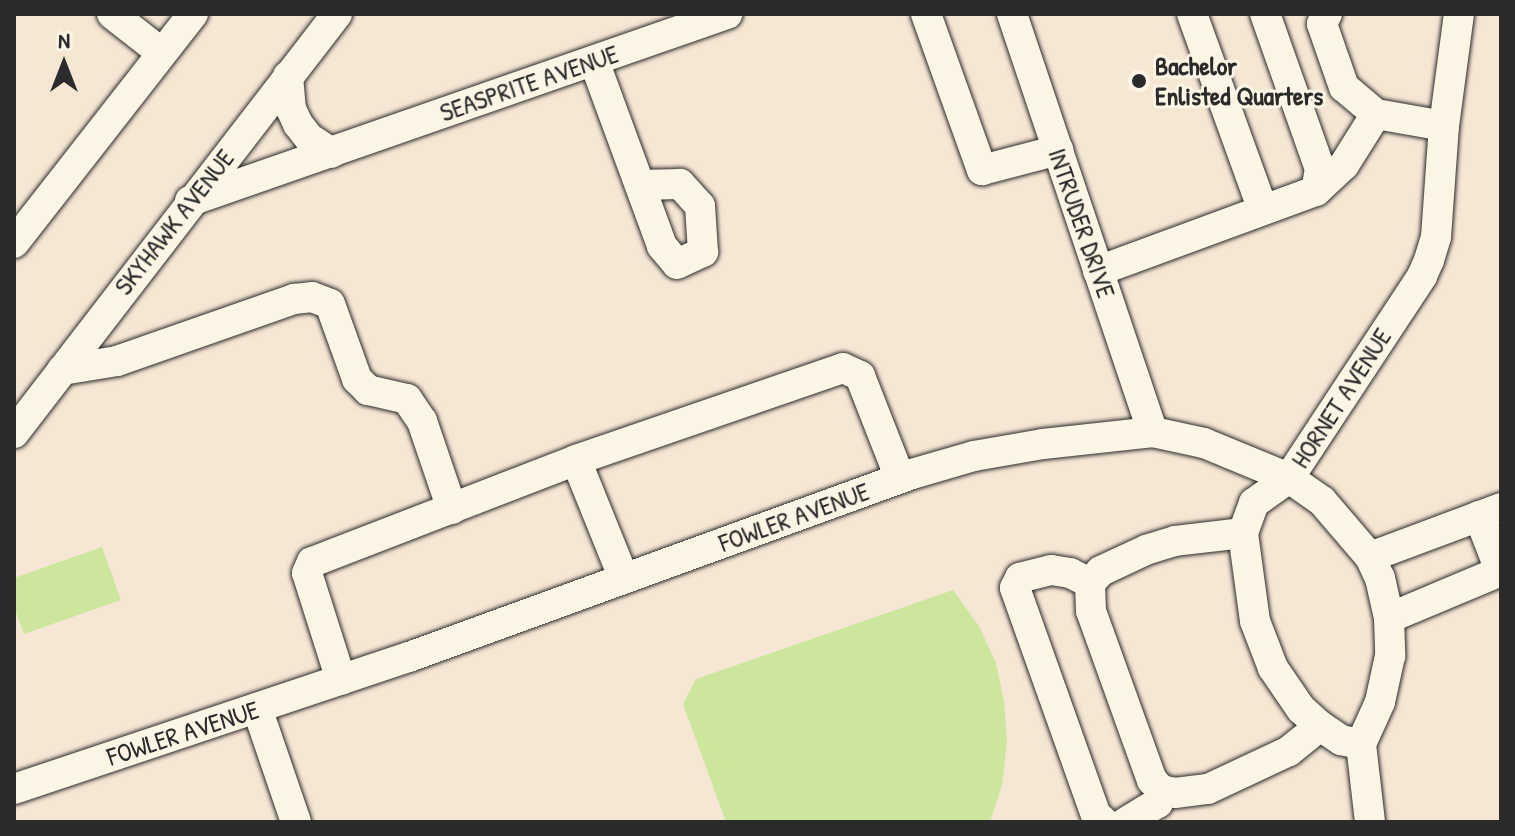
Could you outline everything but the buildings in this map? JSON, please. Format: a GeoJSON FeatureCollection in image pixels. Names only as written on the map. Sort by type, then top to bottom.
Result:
{"type":"FeatureCollection","features":[{"type":"Feature","properties":{"kind":"street"},"geometry":{"type":"LineString","coordinates":[[112,14],[162,53]]}},
{"type":"Feature","properties":{"kind":"street"},"geometry":{"type":"LineString","coordinates":[[14,243],[24,207],[193,14]]}},
{"type":"Feature","properties":{"kind":"street","name":"SKYHAWK AVENUE"},"geometry":{"type":"LineString","coordinates":[[14,433],[337,14]]}},
{"type":"Feature","properties":{"kind":"street","name":"SEASPRITE AVENUE"},"geometry":{"type":"LineString","coordinates":[[190,201],[727,14]]}},
{"type":"Feature","properties":{"kind":"street"},"geometry":{"type":"LineString","coordinates":[[926,14],[982,170],[1058,150]]}},
{"type":"Feature","properties":{"kind":"street","name":"INTRUDER DRIVE"},"geometry":{"type":"LineString","coordinates":[[1012,14],[1153,432]]}},
{"type":"Feature","properties":{"kind":"street"},"geometry":{"type":"LineString","coordinates":[[1192,14],[1263,210]]}},
{"type":"Feature","properties":{"kind":"street"},"geometry":{"type":"LineString","coordinates":[[1265,14],[1320,169],[1316,191]]}},
{"type":"Feature","properties":{"kind":"street"},"geometry":{"type":"LineString","coordinates":[[1327,14],[1322,24],[1344,87],[1376,114],[1444,126]]}},
{"type":"Feature","properties":{"kind":"street","name":"HORNET AVENUE"},"geometry":{"type":"LineString","coordinates":[[1243,533],[1247,515],[1254,503],[1289,478],[1422,276],[1436,237],[1444,126],[1459,14]]}},
{"type":"Feature","properties":{"kind":"street"},"geometry":{"type":"LineString","coordinates":[[594,61],[640,185]]}},
{"type":"Feature","properties":{"kind":"street"},"geometry":{"type":"LineString","coordinates":[[288,76],[291,109],[298,124],[309,138],[332,153]]}},
{"type":"Feature","properties":{"kind":"street"},"geometry":{"type":"LineString","coordinates":[[1098,271],[1316,191],[1344,165],[1376,114]]}},
{"type":"Feature","properties":{"kind":"street"},"geometry":{"type":"LineString","coordinates":[[62,370],[117,361],[294,299],[321,300],[330,304],[357,379],[368,390],[407,399],[422,421],[452,509]]}},
{"type":"Feature","properties":{"kind":"street"},"geometry":{"type":"LineString","coordinates":[[341,680],[307,573],[312,562],[576,460],[843,368],[860,376],[900,478]]}},
{"type":"Feature","properties":{"kind":"street","name":"FOWLER AVENUE"},"geometry":{"type":"LineString","coordinates":[[14,789],[341,680],[900,478],[1002,451],[1153,432],[1204,443],[1289,478],[1322,501],[1370,557],[1380,578],[1389,618],[1390,656],[1386,680],[1361,744]]}},
{"type":"Feature","properties":{"kind":"street"},"geometry":{"type":"LineString","coordinates":[[576,460],[624,579]]}},
{"type":"Feature","properties":{"kind":"street"},"geometry":{"type":"LineString","coordinates":[[1370,557],[1490,512],[1501,572],[1389,618]]}},
{"type":"Feature","properties":{"kind":"street"},"geometry":{"type":"LineString","coordinates":[[1320,726],[1289,751],[1208,789],[1175,793],[1161,790],[1152,780],[1091,611],[1090,583],[1101,571],[1146,550],[1175,541],[1243,533],[1255,621],[1264,647],[1286,689],[1320,726],[1341,740],[1361,744],[1370,822]]}},
{"type":"Feature","properties":{"kind":"street"},"geometry":{"type":"LineString","coordinates":[[1090,583],[1070,573],[1051,570],[1020,578],[1015,588],[1096,815],[1104,822]]}},
{"type":"Feature","properties":{"kind":"street"},"geometry":{"type":"LineString","coordinates":[[257,708],[296,822]]}},
{"type":"Feature","properties":{"kind":"street"},"geometry":{"type":"LineString","coordinates":[[1126,822],[1158,803],[1161,790]]}},
{"type":"Feature","properties":{"kind":"green space"},"geometry":{"type":"Polygon","coordinates":[[[102,547],[121,600],[24,634],[14,607],[14,578],[102,547]]]}},
{"type":"Feature","properties":{"kind":"green space"},"geometry":{"type":"Polygon","coordinates":[[[953,590],[979,626],[996,663],[1004,702],[1007,741],[1002,785],[990,822],[726,822],[683,704],[696,679],[953,590]]]}},
{"type":"Feature","properties":{"kind":"place","name":"Bachelor Enlisted Quarters"},"geometry":{"type":"Point","coordinates":[1139,81]}}]}
